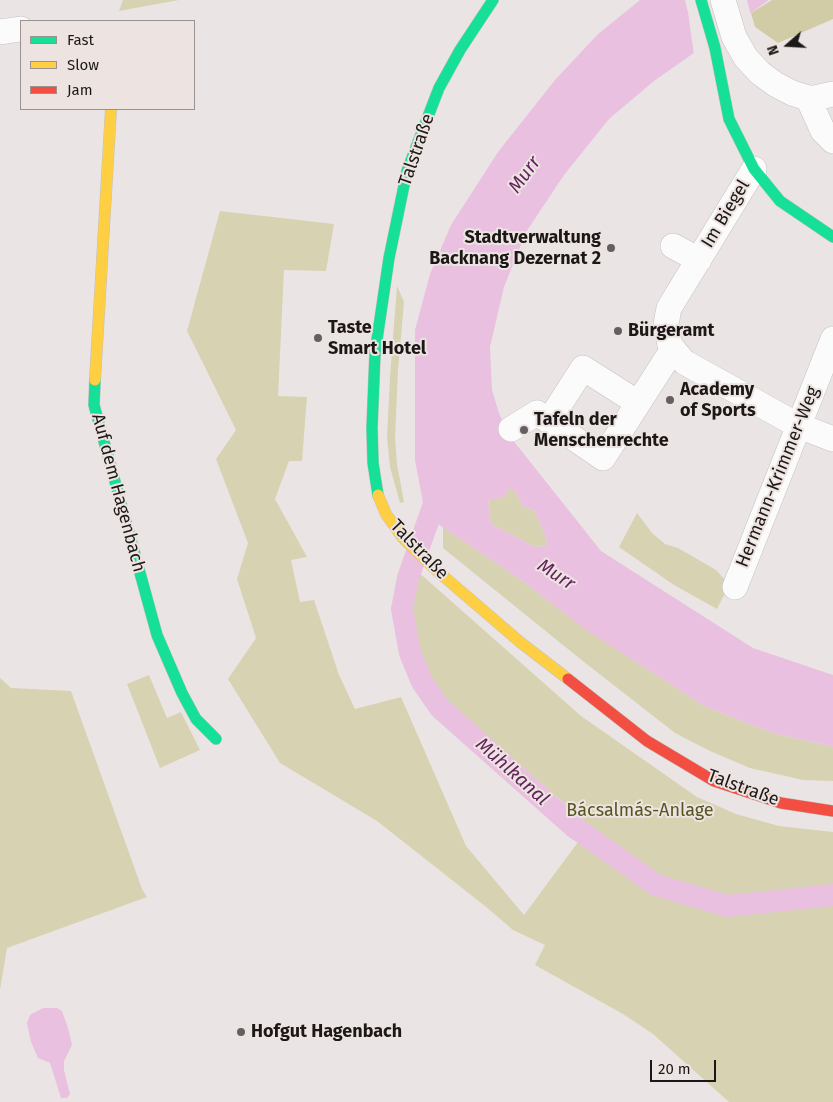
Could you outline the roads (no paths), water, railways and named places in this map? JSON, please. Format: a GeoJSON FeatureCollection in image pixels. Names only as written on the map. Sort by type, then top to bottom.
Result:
{"type":"FeatureCollection","features":[{"type":"Feature","properties":{"kind":"street","name":"Talstraße"},"geometry":{"type":"LineString","coordinates":[[493,0],[451,65],[439,88],[419,137],[408,171],[389,258],[376,353],[372,428],[373,463],[378,494],[386,514],[403,538],[435,569],[520,642],[647,741],[714,781],[781,803],[833,811]]}},
{"type":"Feature","properties":{"kind":"street"},"geometry":{"type":"LineString","coordinates":[[701,0],[724,42],[746,58],[760,74],[792,93],[808,98],[833,94]]}},
{"type":"Feature","properties":{"kind":"street"},"geometry":{"type":"LineString","coordinates":[[722,0],[725,102],[729,119],[754,169],[780,201],[833,237]]}},
{"type":"Feature","properties":{"kind":"street"},"geometry":{"type":"LineString","coordinates":[[0,32],[20,29]]}},
{"type":"Feature","properties":{"kind":"street"},"geometry":{"type":"LineString","coordinates":[[808,98],[823,131],[833,141]]}},
{"type":"Feature","properties":{"kind":"street","name":"Auf dem Hagenbach"},"geometry":{"type":"LineString","coordinates":[[111,110],[94,405],[157,634],[196,719],[216,739]]}},
{"type":"Feature","properties":{"kind":"street","name":"Im Biegel"},"geometry":{"type":"LineString","coordinates":[[672,349],[666,324],[670,308],[754,169]]}},
{"type":"Feature","properties":{"kind":"street","name":"Im Biegel"},"geometry":{"type":"LineString","coordinates":[[673,246],[699,260]]}},
{"type":"Feature","properties":{"kind":"street","name":"Hermann-Krimmer-Weg"},"geometry":{"type":"LineString","coordinates":[[735,587],[833,339]]}},
{"type":"Feature","properties":{"kind":"street"},"geometry":{"type":"LineString","coordinates":[[511,429],[537,413],[603,458],[672,349],[684,362],[799,426],[833,439]]}},
{"type":"Feature","properties":{"kind":"street"},"geometry":{"type":"LineString","coordinates":[[549,421],[583,368],[638,403]]}},
{"type":"Feature","properties":{"kind":"water","name":"Murr"},"geometry":{"type":"Polygon","coordinates":[[[640,0],[769,0],[654,81],[609,119],[564,175],[526,232],[504,287],[490,347],[492,390],[499,413],[508,434],[601,551],[753,648],[833,675],[833,747],[773,733],[706,707],[586,630],[521,580],[435,522],[423,503],[415,460],[415,330],[430,274],[451,225],[498,152],[555,80],[597,35],[640,0]],[[510,488],[504,497],[488,501],[491,524],[535,547],[547,546],[546,537],[534,510],[523,507],[516,493],[510,488]]]}},
{"type":"Feature","properties":{"kind":"water"},"geometry":{"type":"Polygon","coordinates":[[[43,1008],[57,1008],[62,1011],[68,1028],[72,1045],[64,1061],[64,1070],[70,1094],[67,1098],[61,1098],[50,1063],[38,1058],[31,1042],[27,1023],[30,1015],[43,1008]]]}},
{"type":"Feature","properties":{"kind":"waterway","name":"Mühlkanal"},"geometry":{"type":"LineString","coordinates":[[440,487],[408,578],[402,609],[410,653],[422,682],[440,708],[574,827],[656,885],[728,906],[833,895]]}},
{"type":"Feature","properties":{"kind":"place","name":"Stadtverwaltung Backnang Dezernat 2"},"geometry":{"type":"Point","coordinates":[611,248]}},
{"type":"Feature","properties":{"kind":"place","name":"Bürgeramt"},"geometry":{"type":"Point","coordinates":[618,331]}},
{"type":"Feature","properties":{"kind":"place","name":"Taste Smart Hotel"},"geometry":{"type":"Point","coordinates":[318,338]}},
{"type":"Feature","properties":{"kind":"place","name":"Academy of Sports"},"geometry":{"type":"Point","coordinates":[670,400]}},
{"type":"Feature","properties":{"kind":"place","name":"Tafeln der Menschenrechte"},"geometry":{"type":"Point","coordinates":[524,430]}},
{"type":"Feature","properties":{"kind":"place","name":"Hofgut Hagenbach"},"geometry":{"type":"Point","coordinates":[241,1032]}},
{"type":"Feature","properties":{"kind":"park label","name":"Bácsalmás-Anlage"},"geometry":{"type":"Point","coordinates":[640,811]}}]}
